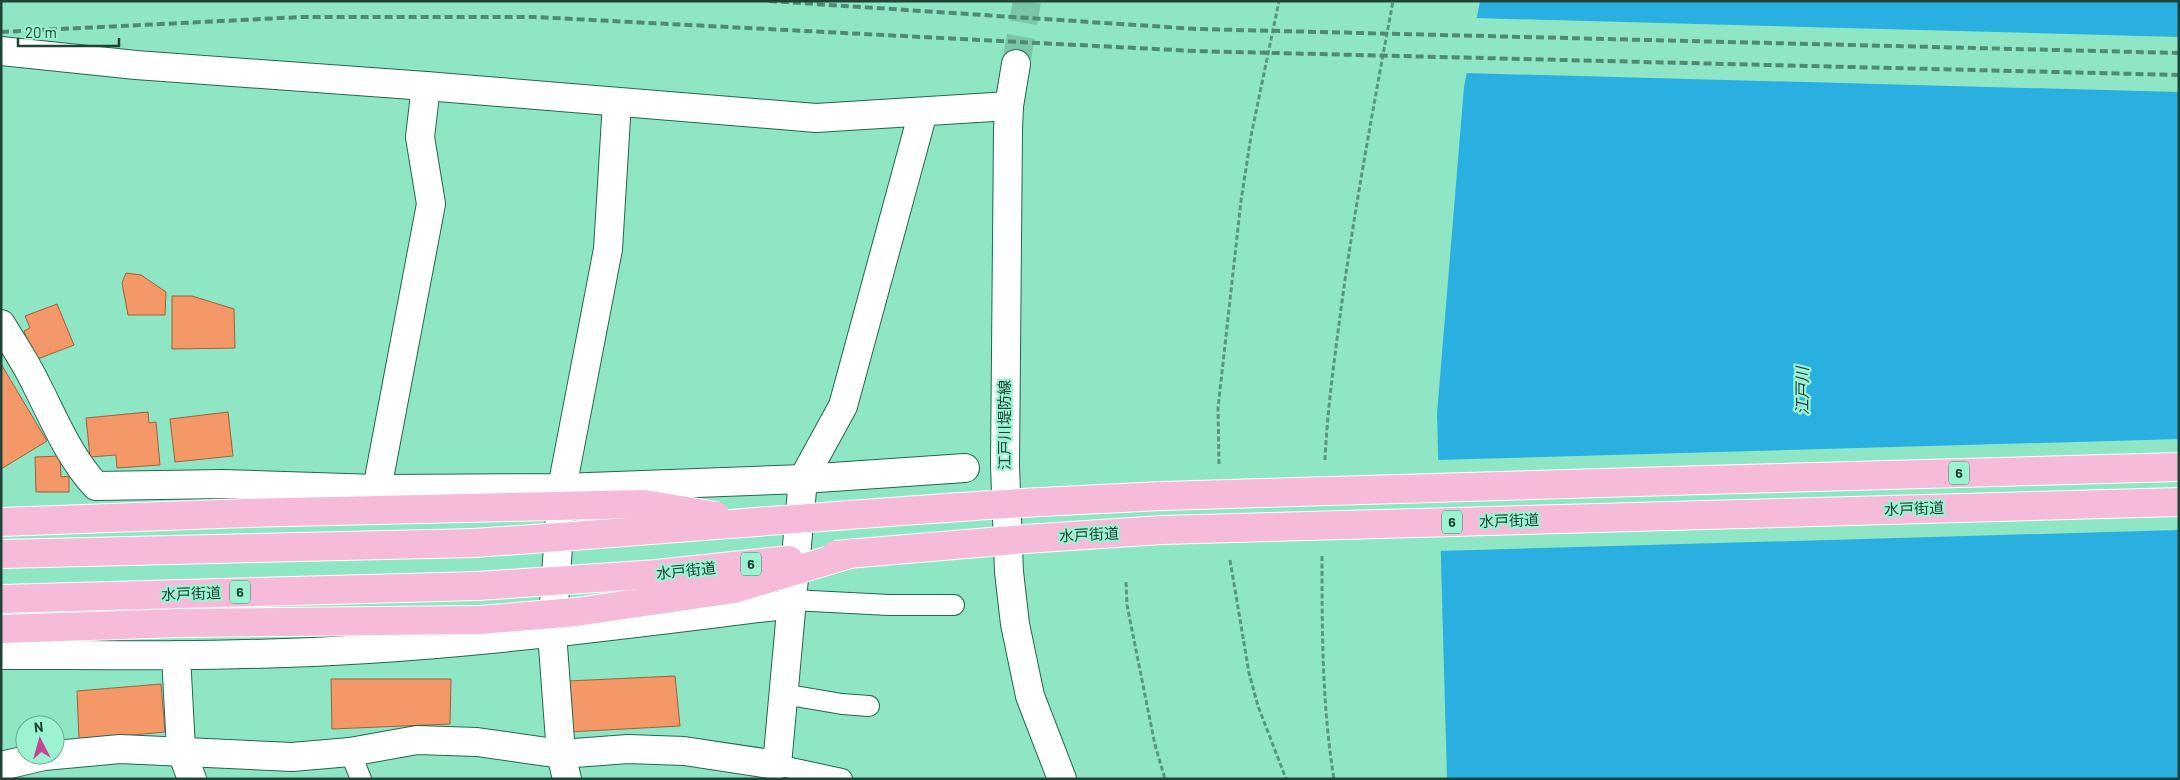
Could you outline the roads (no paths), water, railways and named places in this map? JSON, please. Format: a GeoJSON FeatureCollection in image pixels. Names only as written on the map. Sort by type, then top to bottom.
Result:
{"type":"FeatureCollection","features":[{"type":"Feature","properties":{"kind":"highway","name":"6"},"geometry":{"type":"LineString","coordinates":[[1,554],[474,543],[1021,503],[1161,496],[2179,466]]}},
{"type":"Feature","properties":{"kind":"highway","name":"水戸街道"},"geometry":{"type":"LineString","coordinates":[[1,599],[478,586],[657,574],[853,553],[1162,530],[2179,502]]}},
{"type":"Feature","properties":{"kind":"highway"},"geometry":{"type":"LineString","coordinates":[[1,522],[246,513],[644,504],[757,522]]}},
{"type":"Feature","properties":{"kind":"highway"},"geometry":{"type":"LineString","coordinates":[[1,629],[179,623],[480,620],[576,612],[734,590],[853,553]]}},
{"type":"Feature","properties":{"kind":"street"},"geometry":{"type":"LineString","coordinates":[[1,51],[249,74],[426,86],[816,118],[1009,106]]}},
{"type":"Feature","properties":{"kind":"street","name":"江戸川堤防線"},"geometry":{"type":"LineString","coordinates":[[1016,64],[1009,106],[1005,340],[1005,465],[1009,572],[1015,624],[1030,696],[1062,779]]}},
{"type":"Feature","properties":{"kind":"street"},"geometry":{"type":"LineString","coordinates":[[377,489],[431,204],[420,137],[426,86]]}},
{"type":"Feature","properties":{"kind":"street"},"geometry":{"type":"LineString","coordinates":[[564,766],[552,634],[562,488],[608,249],[617,102]]}},
{"type":"Feature","properties":{"kind":"street"},"geometry":{"type":"LineString","coordinates":[[1,766],[44,756],[120,749],[181,750],[292,757],[350,752],[417,740],[477,742],[564,766],[628,749],[684,751],[783,770],[783,694],[803,479],[843,406],[923,112]]}},
{"type":"Feature","properties":{"kind":"street"},"geometry":{"type":"LineString","coordinates":[[1,324],[29,369],[63,438],[83,473],[96,486],[223,484],[377,489],[562,488],[803,479],[965,468]]}},
{"type":"Feature","properties":{"kind":"street"},"geometry":{"type":"LineString","coordinates":[[1,655],[176,655],[367,649],[552,634],[792,602]]}},
{"type":"Feature","properties":{"kind":"street"},"geometry":{"type":"LineString","coordinates":[[176,655],[181,750],[192,779]]}},
{"type":"Feature","properties":{"kind":"lane"},"geometry":{"type":"LineString","coordinates":[[792,602],[954,605]]}},
{"type":"Feature","properties":{"kind":"lane"},"geometry":{"type":"LineString","coordinates":[[783,694],[842,704],[869,706]]}},
{"type":"Feature","properties":{"kind":"lane"},"geometry":{"type":"LineString","coordinates":[[350,752],[361,779]]}},
{"type":"Feature","properties":{"kind":"lane"},"geometry":{"type":"LineString","coordinates":[[783,770],[842,779]]}},
{"type":"Feature","properties":{"kind":"water","name":"江戸川"},"geometry":{"type":"Polygon","coordinates":[[[1480,1],[2179,1],[2179,779],[1447,779],[1437,414],[1464,87],[1480,1]]]}},
{"type":"Feature","properties":{"kind":"tunnel"},"geometry":{"type":"LineString","coordinates":[[1016,64],[1027,1]]}},
{"type":"Feature","properties":{"kind":"railway"},"geometry":{"type":"LineString","coordinates":[[769,1],[1197,29],[2179,53]]}},
{"type":"Feature","properties":{"kind":"railway"},"geometry":{"type":"LineString","coordinates":[[1,32],[302,17],[534,17],[1194,51],[2179,75]]}}]}
